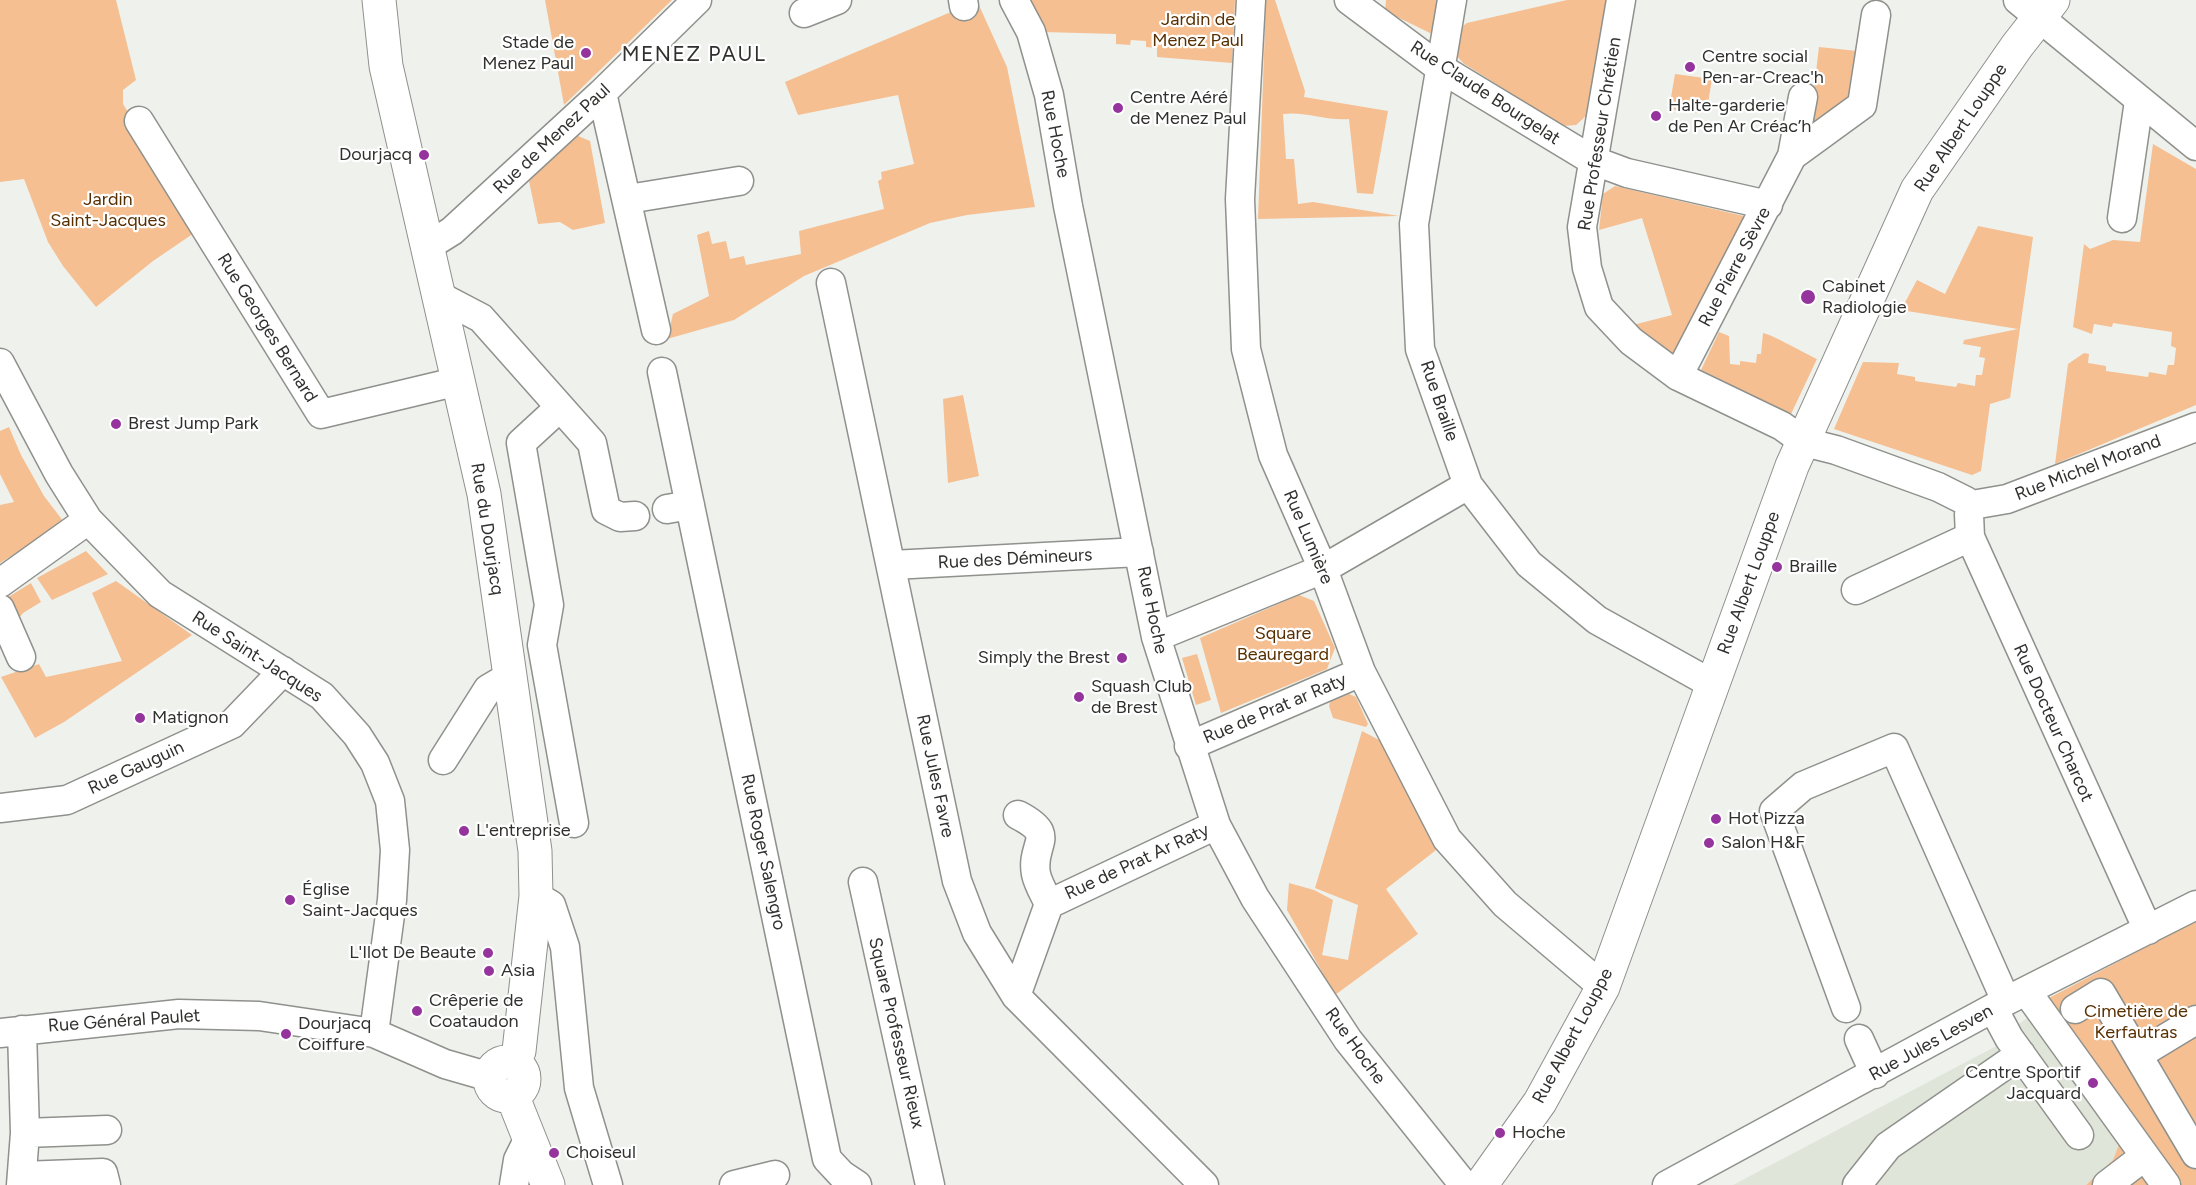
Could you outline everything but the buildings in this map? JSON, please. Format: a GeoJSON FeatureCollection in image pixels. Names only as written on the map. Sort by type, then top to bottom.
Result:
{"type":"FeatureCollection","features":[{"type":"Feature","properties":{"kind":"main road","name":"Rue du Dourjacq"},"geometry":{"type":"LineString","coordinates":[[379,0],[386,66],[484,494],[535,851],[536,896],[519,1051],[505,1078]]}},
{"type":"Feature","properties":{"kind":"main road","name":"Rue Albert Louppe"},"geometry":{"type":"LineString","coordinates":[[1481,1185],[1540,1102],[1603,987],[1792,466],[1917,190],[2036,6]]}},
{"type":"Feature","properties":{"kind":"main road"},"geometry":{"type":"LineString","coordinates":[[505,1078],[548,1185]]}},
{"type":"Feature","properties":{"kind":"street","name":"Rue de Menez Paul"},"geometry":{"type":"LineString","coordinates":[[428,246],[445,237],[602,93],[698,0]]}},
{"type":"Feature","properties":{"kind":"street"},"geometry":{"type":"LineString","coordinates":[[804,13],[837,0]]}},
{"type":"Feature","properties":{"kind":"street","name":"Rue Hoche"},"geometry":{"type":"LineString","coordinates":[[1014,0],[1031,32],[1049,95],[1068,206],[1156,637],[1216,825],[1255,898],[1348,1040],[1464,1185]]}},
{"type":"Feature","properties":{"kind":"street","name":"Rue Lumière"},"geometry":{"type":"LineString","coordinates":[[1251,0],[1240,199],[1246,349],[1274,455],[1323,569],[1361,672],[1447,838],[1505,904],[1603,987]]}},
{"type":"Feature","properties":{"kind":"street","name":"Rue Claude Bourgelat"},"geometry":{"type":"LineString","coordinates":[[1349,0],[1440,68],[1592,160],[1627,173],[1768,205]]}},
{"type":"Feature","properties":{"kind":"street","name":"Rue Braille"},"geometry":{"type":"LineString","coordinates":[[1452,0],[1414,224],[1420,349],[1468,485],[1529,564],[1597,620],[1712,684]]}},
{"type":"Feature","properties":{"kind":"street","name":"Rue Professeur Chrétien"},"geometry":{"type":"LineString","coordinates":[[1621,0],[1582,227],[1587,268],[1599,307],[1631,341],[1678,376],[1782,426],[1804,442]]}},
{"type":"Feature","properties":{"kind":"street"},"geometry":{"type":"LineString","coordinates":[[2036,6],[2139,101],[2196,146]]}},
{"type":"Feature","properties":{"kind":"street","name":"Rue Pierre Sèvre"},"geometry":{"type":"LineString","coordinates":[[1792,156],[1862,105],[1876,15]]}},
{"type":"Feature","properties":{"kind":"street"},"geometry":{"type":"LineString","coordinates":[[602,93],[628,198],[656,330]]}},
{"type":"Feature","properties":{"kind":"street","name":"Rue Pierre Sèvre"},"geometry":{"type":"LineString","coordinates":[[1678,376],[1792,156],[1803,98]]}},
{"type":"Feature","properties":{"kind":"street"},"geometry":{"type":"LineString","coordinates":[[2122,218],[2139,101]]}},
{"type":"Feature","properties":{"kind":"street","name":"Rue Georges Bernard"},"geometry":{"type":"LineString","coordinates":[[139,120],[321,414],[459,381]]}},
{"type":"Feature","properties":{"kind":"street"},"geometry":{"type":"LineString","coordinates":[[628,198],[740,181]]}},
{"type":"Feature","properties":{"kind":"street","name":"Rue Jules Favre"},"geometry":{"type":"LineString","coordinates":[[831,283],[957,881],[977,933],[1016,996],[1203,1185]]}},
{"type":"Feature","properties":{"kind":"street"},"geometry":{"type":"LineString","coordinates":[[440,296],[481,318],[559,408],[592,442],[606,510],[620,517],[635,516]]}},
{"type":"Feature","properties":{"kind":"street","name":"Rue Saint-Jacques"},"geometry":{"type":"LineString","coordinates":[[0,363],[58,474],[88,520],[160,594],[322,696],[357,735],[375,764],[390,801],[395,850],[392,900],[374,1033]]}},
{"type":"Feature","properties":{"kind":"street","name":"Rue Roger Salengro"},"geometry":{"type":"LineString","coordinates":[[662,372],[678,507],[827,1159],[842,1175],[857,1185]]}},
{"type":"Feature","properties":{"kind":"street"},"geometry":{"type":"LineString","coordinates":[[559,408],[521,443],[549,605],[542,645],[574,822]]}},
{"type":"Feature","properties":{"kind":"street","name":"Rue Michel Morand"},"geometry":{"type":"LineString","coordinates":[[1856,590],[1971,514],[2196,427]]}},
{"type":"Feature","properties":{"kind":"street"},"geometry":{"type":"LineString","coordinates":[[1804,442],[1836,450],[1938,487],[1971,514]]}},
{"type":"Feature","properties":{"kind":"street"},"geometry":{"type":"LineString","coordinates":[[1156,637],[1323,569],[1468,485]]}},
{"type":"Feature","properties":{"kind":"street","name":"Rue Docteur Charcot"},"geometry":{"type":"LineString","coordinates":[[1971,514],[2148,930]]}},
{"type":"Feature","properties":{"kind":"street"},"geometry":{"type":"LineString","coordinates":[[0,583],[88,520]]}},
{"type":"Feature","properties":{"kind":"street","name":"Rue des Démineurs"},"geometry":{"type":"LineString","coordinates":[[891,565],[1139,552]]}},
{"type":"Feature","properties":{"kind":"street"},"geometry":{"type":"LineString","coordinates":[[0,609],[21,657]]}},
{"type":"Feature","properties":{"kind":"street","name":"Rue Gauguin"},"geometry":{"type":"LineString","coordinates":[[0,808],[67,800],[232,724],[283,671]]}},
{"type":"Feature","properties":{"kind":"street","name":"Rue de Prat ar Raty"},"geometry":{"type":"LineString","coordinates":[[1189,746],[1361,672]]}},
{"type":"Feature","properties":{"kind":"street"},"geometry":{"type":"LineString","coordinates":[[443,760],[488,689],[510,675]]}},
{"type":"Feature","properties":{"kind":"street"},"geometry":{"type":"LineString","coordinates":[[1846,1008],[1774,811],[1803,786],[1894,748],[2009,1000],[2021,1054],[2079,1135]]}},
{"type":"Feature","properties":{"kind":"street"},"geometry":{"type":"LineString","coordinates":[[1018,815],[1035,824],[1040,832],[1036,873],[1049,904]]}},
{"type":"Feature","properties":{"kind":"street","name":"Rue de Prat Ar Raty"},"geometry":{"type":"LineString","coordinates":[[1016,996],[1049,904],[1216,825]]}},
{"type":"Feature","properties":{"kind":"street","name":"Square Professeur Rieux"},"geometry":{"type":"LineString","coordinates":[[862,882],[930,1185]]}},
{"type":"Feature","properties":{"kind":"street"},"geometry":{"type":"LineString","coordinates":[[536,896],[550,905],[565,947],[579,1088],[608,1185]]}},
{"type":"Feature","properties":{"kind":"street","name":"Rue Jules Lesven"},"geometry":{"type":"LineString","coordinates":[[1667,1185],[2009,1000],[2196,905]]}},
{"type":"Feature","properties":{"kind":"street"},"geometry":{"type":"LineString","coordinates":[[2075,1009],[2101,993],[2196,1154]]}},
{"type":"Feature","properties":{"kind":"street"},"geometry":{"type":"LineString","coordinates":[[2009,1000],[2145,1156],[2166,1185]]}},
{"type":"Feature","properties":{"kind":"street","name":"Rue Général Paulet"},"geometry":{"type":"LineString","coordinates":[[11,1032],[179,1014],[259,1016],[374,1033],[445,1064],[505,1078]]}},
{"type":"Feature","properties":{"kind":"street"},"geometry":{"type":"LineString","coordinates":[[2138,1055],[2196,1020]]}},
{"type":"Feature","properties":{"kind":"street"},"geometry":{"type":"LineString","coordinates":[[11,1032],[25,1133],[22,1181],[103,1173],[106,1185]]}},
{"type":"Feature","properties":{"kind":"street"},"geometry":{"type":"LineString","coordinates":[[1860,1039],[1875,1074]]}},
{"type":"Feature","properties":{"kind":"street"},"geometry":{"type":"LineString","coordinates":[[1857,1185],[1888,1146],[2021,1054]]}},
{"type":"Feature","properties":{"kind":"street"},"geometry":{"type":"LineString","coordinates":[[25,1133],[107,1130]]}},
{"type":"Feature","properties":{"kind":"street"},"geometry":{"type":"LineString","coordinates":[[514,1185],[518,1160],[528,1140]]}},
{"type":"Feature","properties":{"kind":"street"},"geometry":{"type":"LineString","coordinates":[[2107,1185],[2145,1156]]}},
{"type":"Feature","properties":{"kind":"street"},"geometry":{"type":"LineString","coordinates":[[734,1185],[776,1175]]}},
{"type":"Feature","properties":{"kind":"shaded area"},"geometry":{"type":"Polygon","coordinates":[[[2030,1016],[2120,1143],[2113,1160],[2086,1185],[1733,1185],[2004,1042],[2013,1028],[2030,1016]]]}},
{"type":"Feature","properties":{"kind":"green space","name":"Jardin Saint-Jacques"},"geometry":{"type":"Polygon","coordinates":[[[0,0],[116,0],[136,80],[123,90],[123,104],[200,229],[153,261],[96,307],[63,266],[48,242],[24,179],[0,182],[0,0]]]}},
{"type":"Feature","properties":{"kind":"green space","name":"Stade de Menez Paul"},"geometry":{"type":"Polygon","coordinates":[[[545,0],[672,0],[564,105],[545,0]]]}},
{"type":"Feature","properties":{"kind":"green space","name":"Jardin de Menez Paul"},"geometry":{"type":"Polygon","coordinates":[[[1030,0],[1235,0],[1232,63],[1157,57],[1157,48],[1146,47],[1146,41],[1131,40],[1130,45],[1116,44],[1116,34],[1043,32],[1030,0]]]}},
{"type":"Feature","properties":{"kind":"green space"},"geometry":{"type":"Polygon","coordinates":[[[1266,0],[1275,0],[1305,91],[1304,97],[1388,111],[1373,194],[1357,193],[1349,119],[1283,114],[1286,159],[1294,159],[1298,204],[1313,202],[1399,216],[1258,219],[1266,0]]]}},
{"type":"Feature","properties":{"kind":"green space"},"geometry":{"type":"Polygon","coordinates":[[[1386,0],[1439,0],[1432,34],[1385,11],[1386,0]]]}},
{"type":"Feature","properties":{"kind":"green space"},"geometry":{"type":"Polygon","coordinates":[[[1567,0],[1606,0],[1586,116],[1576,125],[1563,126],[1463,63],[1455,54],[1459,29],[1467,23],[1567,0]]]}},
{"type":"Feature","properties":{"kind":"green space"},"geometry":{"type":"Polygon","coordinates":[[[977,1],[1007,67],[1035,207],[967,215],[930,223],[804,276],[734,320],[667,339],[673,314],[709,296],[697,235],[709,231],[712,244],[726,241],[730,259],[744,256],[746,265],[801,254],[799,231],[884,209],[878,181],[882,179],[881,172],[914,164],[898,95],[798,115],[785,82],[977,1]]]}},
{"type":"Feature","properties":{"kind":"green space"},"geometry":{"type":"Polygon","coordinates":[[[1819,47],[1867,52],[1861,88],[1808,139],[1819,47]]]}},
{"type":"Feature","properties":{"kind":"green space"},"geometry":{"type":"Polygon","coordinates":[[[1675,74],[1712,79],[1708,103],[1699,102],[1697,113],[1669,109],[1675,74]]]}},
{"type":"Feature","properties":{"kind":"green space"},"geometry":{"type":"Polygon","coordinates":[[[576,135],[590,141],[605,223],[573,230],[560,222],[538,224],[529,181],[576,135]]]}},
{"type":"Feature","properties":{"kind":"green space"},"geometry":{"type":"Polygon","coordinates":[[[2153,144],[2196,169],[2196,405],[2055,464],[2068,364],[2084,353],[2089,354],[2088,363],[2106,366],[2106,371],[2148,377],[2149,372],[2166,375],[2168,365],[2174,365],[2176,348],[2171,346],[2172,332],[2113,323],[2112,327],[2094,324],[2092,334],[2073,327],[2084,244],[2090,249],[2113,240],[2140,242],[2153,144]]]}},
{"type":"Feature","properties":{"kind":"green space"},"geometry":{"type":"Polygon","coordinates":[[[1615,186],[1748,217],[1674,358],[1633,325],[1672,315],[1642,218],[1599,230],[1603,194],[1615,186]]]}},
{"type":"Feature","properties":{"kind":"green space"},"geometry":{"type":"Polygon","coordinates":[[[1978,226],[2033,237],[2010,398],[1990,404],[1981,471],[1972,475],[1834,429],[1863,362],[1899,363],[1897,374],[1915,377],[1915,381],[1956,387],[1958,383],[1975,386],[1976,375],[1982,375],[1985,358],[1979,357],[1981,347],[1963,344],[1964,340],[2018,329],[1901,310],[1917,280],[1945,294],[1978,226]]]}},
{"type":"Feature","properties":{"kind":"green space"},"geometry":{"type":"Polygon","coordinates":[[[1719,332],[1729,336],[1730,364],[1740,365],[1740,361],[1756,363],[1757,354],[1761,354],[1763,333],[1817,359],[1791,414],[1701,370],[1719,332]]]}},
{"type":"Feature","properties":{"kind":"green space"},"geometry":{"type":"Polygon","coordinates":[[[963,395],[979,476],[948,483],[943,399],[963,395]]]}},
{"type":"Feature","properties":{"kind":"green space"},"geometry":{"type":"Polygon","coordinates":[[[9,427],[21,455],[44,496],[70,530],[54,529],[0,563],[0,505],[14,502],[0,474],[0,431],[9,427]]]}},
{"type":"Feature","properties":{"kind":"green space"},"geometry":{"type":"Polygon","coordinates":[[[86,551],[108,574],[52,600],[37,578],[86,551]]]}},
{"type":"Feature","properties":{"kind":"green space"},"geometry":{"type":"Polygon","coordinates":[[[116,581],[192,635],[64,722],[35,738],[1,677],[39,664],[46,677],[122,661],[92,593],[116,581]]]}},
{"type":"Feature","properties":{"kind":"green space"},"geometry":{"type":"Polygon","coordinates":[[[31,583],[41,602],[23,613],[14,624],[5,599],[31,583]]]}},
{"type":"Feature","properties":{"kind":"green space","name":"Square Beauregard"},"geometry":{"type":"Polygon","coordinates":[[[1299,595],[1314,601],[1335,648],[1327,669],[1221,713],[1200,638],[1299,595]]]}},
{"type":"Feature","properties":{"kind":"green space"},"geometry":{"type":"Polygon","coordinates":[[[1197,654],[1211,700],[1196,705],[1182,658],[1197,654]]]}},
{"type":"Feature","properties":{"kind":"green space"},"geometry":{"type":"Polygon","coordinates":[[[1349,694],[1356,697],[1368,724],[1366,727],[1333,718],[1330,702],[1349,694]]]}},
{"type":"Feature","properties":{"kind":"green space"},"geometry":{"type":"Polygon","coordinates":[[[1362,731],[1381,741],[1440,847],[1386,889],[1418,934],[1335,995],[1287,910],[1289,883],[1314,890],[1333,900],[1322,955],[1348,960],[1358,905],[1315,888],[1362,731]]]}},
{"type":"Feature","properties":{"kind":"green space","name":"Cimetière de Kerfautras"},"geometry":{"type":"Polygon","coordinates":[[[2196,921],[2196,1185],[2086,1185],[2113,1160],[2120,1142],[2047,999],[2196,921]]]}},
{"type":"Feature","properties":{"kind":"place","name":"Stade de Menez Paul"},"geometry":{"type":"Point","coordinates":[586,53]}},
{"type":"Feature","properties":{"kind":"place","name":"Centre social Pen-ar-Creac'h"},"geometry":{"type":"Point","coordinates":[1690,67]}},
{"type":"Feature","properties":{"kind":"place","name":"Centre Aéré de Menez Paul"},"geometry":{"type":"Point","coordinates":[1118,108]}},
{"type":"Feature","properties":{"kind":"place","name":"Halte-garderie de Pen Ar Créac’h"},"geometry":{"type":"Point","coordinates":[1656,116]}},
{"type":"Feature","properties":{"kind":"place","name":"Dourjacq"},"geometry":{"type":"Point","coordinates":[424,155]}},
{"type":"Feature","properties":{"kind":"place","name":"Cabinet Radiologie"},"geometry":{"type":"Point","coordinates":[1808,297]}},
{"type":"Feature","properties":{"kind":"place","name":"Brest Jump Park"},"geometry":{"type":"Point","coordinates":[116,424]}},
{"type":"Feature","properties":{"kind":"place","name":"Braille"},"geometry":{"type":"Point","coordinates":[1777,567]}},
{"type":"Feature","properties":{"kind":"place","name":"Simply the Brest"},"geometry":{"type":"Point","coordinates":[1122,658]}},
{"type":"Feature","properties":{"kind":"place","name":"Squash Club de Brest"},"geometry":{"type":"Point","coordinates":[1079,697]}},
{"type":"Feature","properties":{"kind":"place","name":"Matignon"},"geometry":{"type":"Point","coordinates":[140,718]}},
{"type":"Feature","properties":{"kind":"place","name":"Hot Pizza"},"geometry":{"type":"Point","coordinates":[1716,819]}},
{"type":"Feature","properties":{"kind":"place","name":"L'entreprise"},"geometry":{"type":"Point","coordinates":[464,831]}},
{"type":"Feature","properties":{"kind":"place","name":"Salon H&F"},"geometry":{"type":"Point","coordinates":[1709,843]}},
{"type":"Feature","properties":{"kind":"place","name":"Église Saint-Jacques"},"geometry":{"type":"Point","coordinates":[290,900]}},
{"type":"Feature","properties":{"kind":"place","name":"L'Ilot De Beaute"},"geometry":{"type":"Point","coordinates":[488,953]}},
{"type":"Feature","properties":{"kind":"place","name":"Asia"},"geometry":{"type":"Point","coordinates":[489,971]}},
{"type":"Feature","properties":{"kind":"place","name":"Crêperie de Coataudon"},"geometry":{"type":"Point","coordinates":[417,1011]}},
{"type":"Feature","properties":{"kind":"place","name":"Dourjacq Coiffure"},"geometry":{"type":"Point","coordinates":[286,1034]}},
{"type":"Feature","properties":{"kind":"place","name":"Centre Sportif Jacquard"},"geometry":{"type":"Point","coordinates":[2093,1083]}},
{"type":"Feature","properties":{"kind":"place","name":"Hoche"},"geometry":{"type":"Point","coordinates":[1500,1133]}},
{"type":"Feature","properties":{"kind":"place","name":"Choiseul"},"geometry":{"type":"Point","coordinates":[554,1153]}},
{"type":"Feature","properties":{"kind":"district","name":"MENEZ PAUL"},"geometry":{"type":"Point","coordinates":[694,55]}}]}
